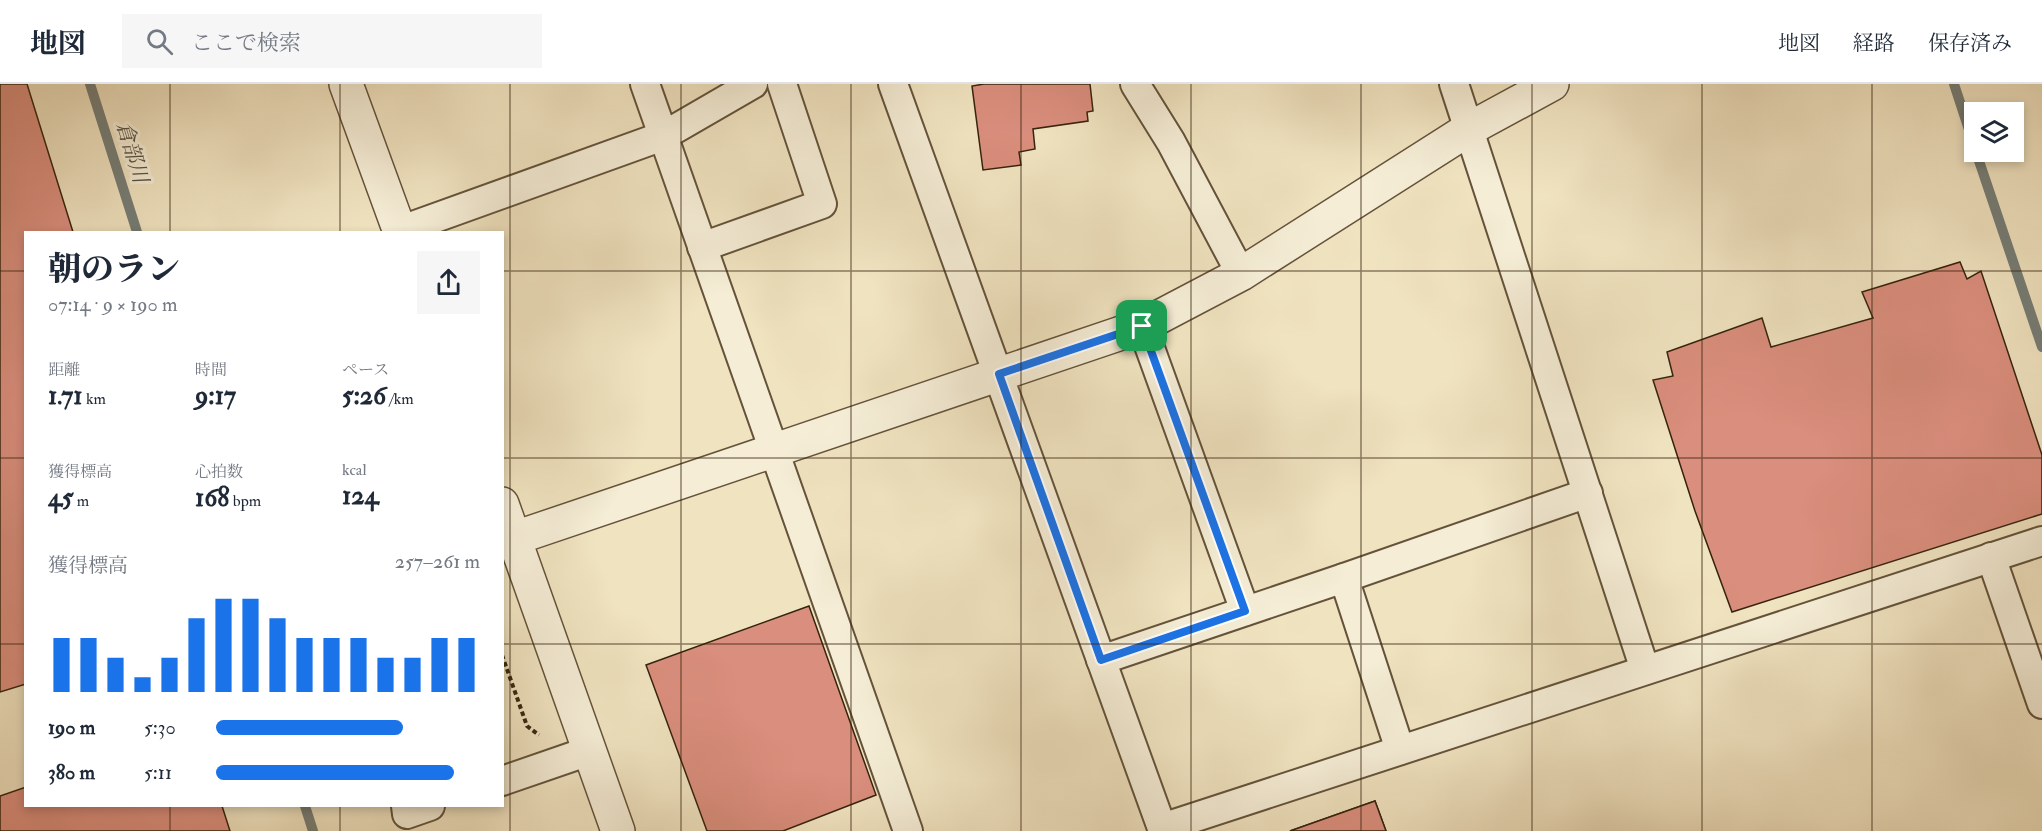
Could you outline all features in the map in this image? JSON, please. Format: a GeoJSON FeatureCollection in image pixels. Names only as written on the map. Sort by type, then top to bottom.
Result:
{"type":"FeatureCollection","features":[{"type":"Feature","properties":{"kind":"street"},"geometry":{"type":"LineString","coordinates":[[346,84],[399,231]]}},
{"type":"Feature","properties":{"kind":"street"},"geometry":{"type":"LineString","coordinates":[[645,84],[909,831]]}},
{"type":"Feature","properties":{"kind":"street"},"geometry":{"type":"LineString","coordinates":[[402,231],[663,136],[724,92],[753,84]]}},
{"type":"Feature","properties":{"kind":"street"},"geometry":{"type":"LineString","coordinates":[[702,247],[822,204],[782,84]]}},
{"type":"Feature","properties":{"kind":"street"},"geometry":{"type":"LineString","coordinates":[[893,84],[1162,830],[2042,541]]}},
{"type":"Feature","properties":{"kind":"street"},"geometry":{"type":"LineString","coordinates":[[1135,84],[1176,152],[1241,274]]}},
{"type":"Feature","properties":{"kind":"street"},"geometry":{"type":"LineString","coordinates":[[1454,84],[1646,670]]}},
{"type":"Feature","properties":{"kind":"street"},"geometry":{"type":"LineString","coordinates":[[515,538],[1142,326],[1241,274],[1469,129],[1552,84]]}},
{"type":"Feature","properties":{"kind":"street"},"geometry":{"type":"LineString","coordinates":[[1142,326],[1245,611]]}},
{"type":"Feature","properties":{"kind":"street"},"geometry":{"type":"LineString","coordinates":[[1101,660],[1588,493]]}},
{"type":"Feature","properties":{"kind":"street"},"geometry":{"type":"LineString","coordinates":[[504,509],[515,538],[578,755],[618,831]]}},
{"type":"Feature","properties":{"kind":"street"},"geometry":{"type":"LineString","coordinates":[[1992,557],[2042,704]]}},
{"type":"Feature","properties":{"kind":"street"},"geometry":{"type":"LineString","coordinates":[[1344,578],[1400,750]]}},
{"type":"Feature","properties":{"kind":"street"},"geometry":{"type":"LineString","coordinates":[[504,780],[578,755]]}},
{"type":"Feature","properties":{"kind":"path"},"geometry":{"type":"LineString","coordinates":[[504,661],[527,726],[578,755]]}},
{"type":"Feature","properties":{"kind":"building"},"geometry":{"type":"Polygon","coordinates":[[[0,84],[27,84],[73,231],[24,231],[24,685],[0,692],[0,84]]]}},
{"type":"Feature","properties":{"kind":"building"},"geometry":{"type":"Polygon","coordinates":[[[1090,84],[1093,111],[1087,112],[1088,121],[1033,129],[1035,149],[1019,152],[1021,165],[983,170],[972,86],[1090,84]]]}},
{"type":"Feature","properties":{"kind":"building"},"geometry":{"type":"Polygon","coordinates":[[[1960,262],[1967,279],[1981,271],[2042,455],[2042,514],[1732,612],[1695,511],[1653,380],[1673,376],[1667,352],[1762,318],[1771,347],[1873,318],[1862,292],[1960,262]]]}},
{"type":"Feature","properties":{"kind":"building"},"geometry":{"type":"Polygon","coordinates":[[[809,606],[876,795],[783,831],[707,831],[646,665],[809,606]]]}},
{"type":"Feature","properties":{"kind":"building"},"geometry":{"type":"Polygon","coordinates":[[[24,788],[24,807],[222,807],[230,831],[0,831],[0,796],[24,788]]]}},
{"type":"Feature","properties":{"kind":"building"},"geometry":{"type":"Polygon","coordinates":[[[1375,801],[1386,831],[1290,831],[1375,801]]]}},
{"type":"Feature","properties":{"kind":"building"},"geometry":{"type":"Polygon","coordinates":[[[1375,801],[1386,831],[1290,831],[1375,801]]]}},
{"type":"Feature","properties":{"kind":"waterway","name":"倉部川"},"geometry":{"type":"LineString","coordinates":[[90,84],[137,231]]}},
{"type":"Feature","properties":{"kind":"waterway"},"geometry":{"type":"LineString","coordinates":[[1954,84],[1964,114]]}},
{"type":"Feature","properties":{"kind":"waterway"},"geometry":{"type":"LineString","coordinates":[[1979,162],[2042,347]]}},
{"type":"Feature","properties":{"kind":"waterway","name":"倉部川"},"geometry":{"type":"LineString","coordinates":[[305,807],[313,831]]}},
{"type":"Feature","properties":{"kind":"route"},"geometry":{"type":"LineString","coordinates":[[1142,326],[1245,611],[1101,660],[999,374],[1142,326]]}}]}
